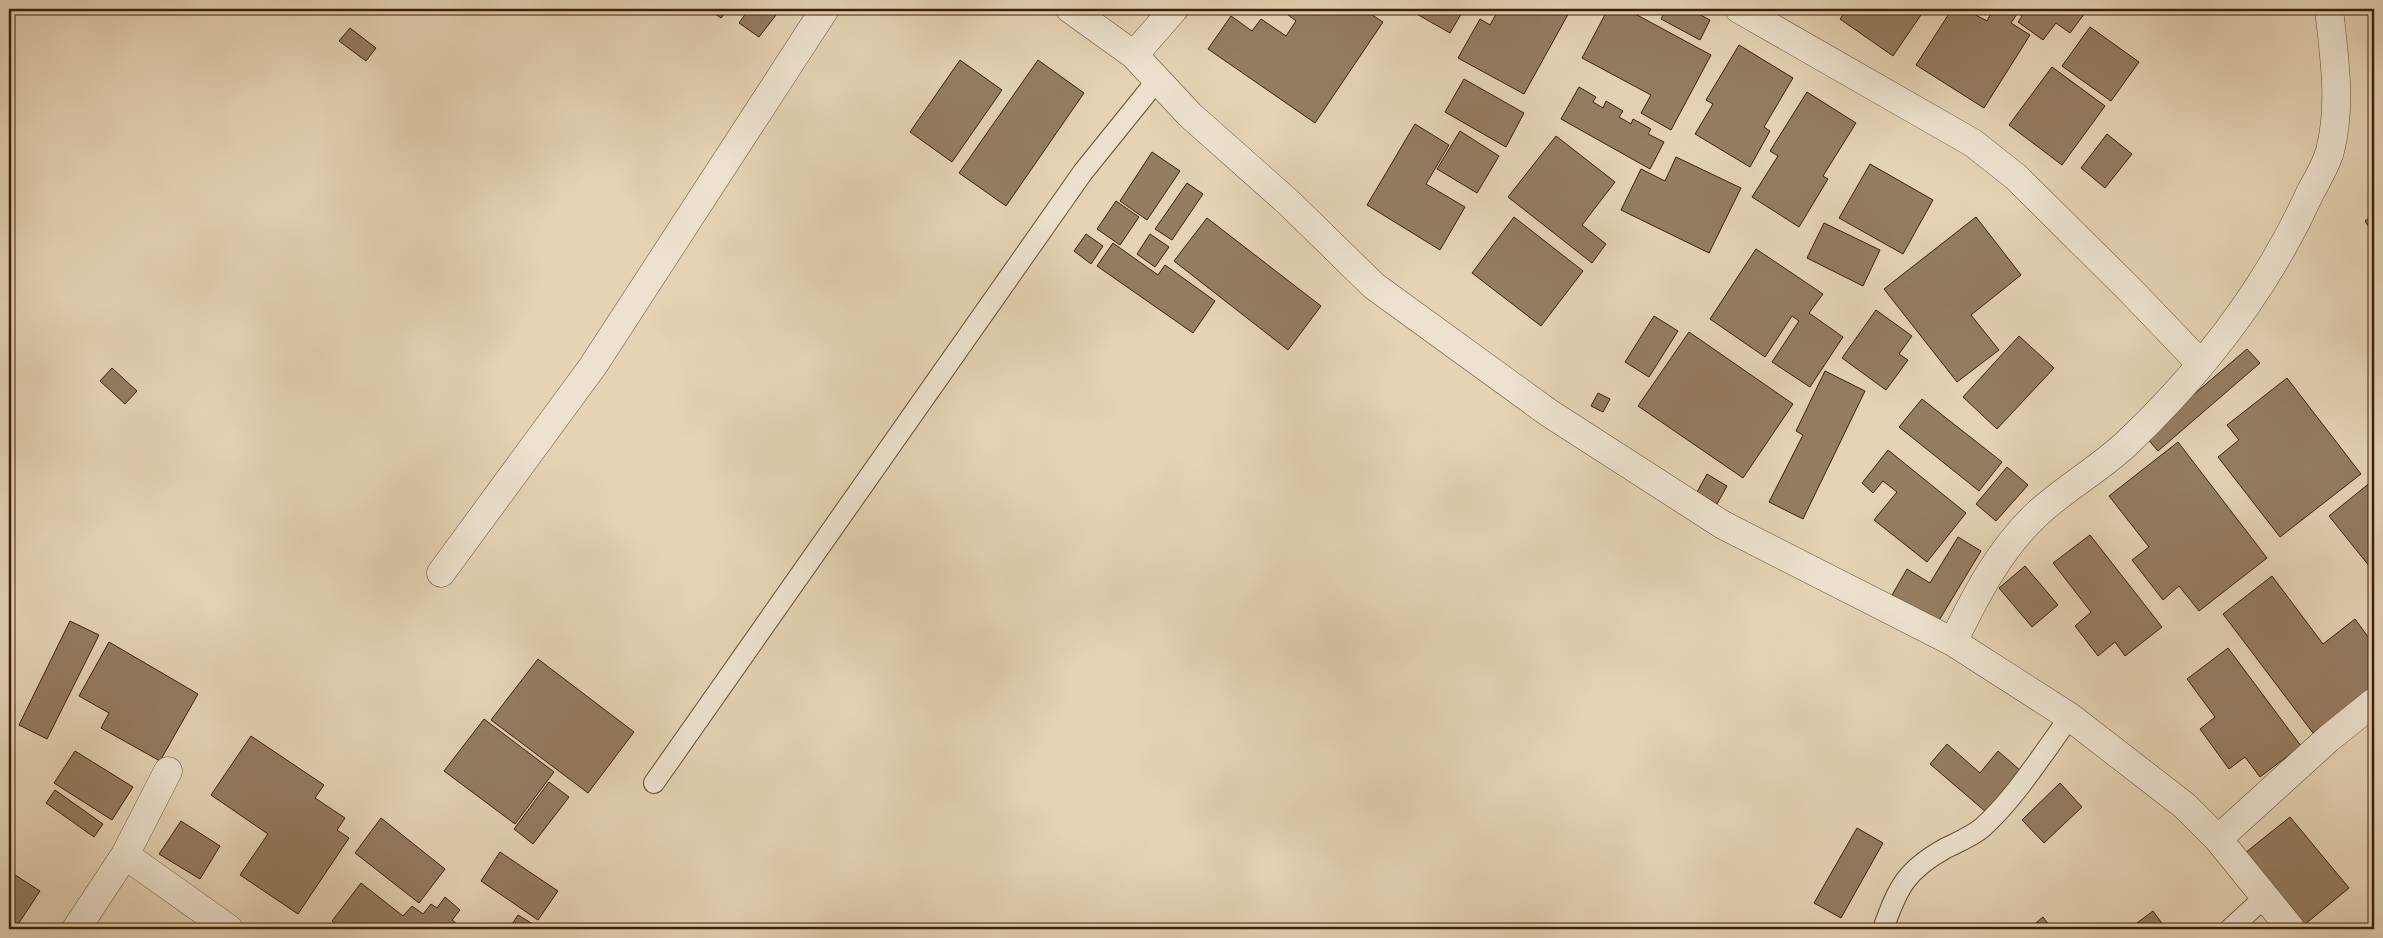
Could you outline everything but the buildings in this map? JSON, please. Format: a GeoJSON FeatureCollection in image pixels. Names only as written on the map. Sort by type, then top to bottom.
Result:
{"type":"FeatureCollection","features":[{"type":"Feature","properties":{"kind":"street"},"geometry":{"type":"LineString","coordinates":[[441,573],[593,366],[825,9]]}},
{"type":"Feature","properties":{"kind":"street"},"geometry":{"type":"LineString","coordinates":[[1070,9],[1134,55],[1190,115],[1288,202],[1374,286],[1550,413],[1723,525],[1953,642],[2070,717],[2185,806],[2218,839],[2291,929]]}},
{"type":"Feature","properties":{"kind":"street"},"geometry":{"type":"LineString","coordinates":[[1134,55],[1174,9]]}},
{"type":"Feature","properties":{"kind":"street"},"geometry":{"type":"LineString","coordinates":[[1739,9],[1973,143],[2016,177],[2130,290],[2201,364]]}},
{"type":"Feature","properties":{"kind":"street"},"geometry":{"type":"LineString","coordinates":[[1953,642],[1981,586],[2008,545],[2037,514],[2124,446],[2165,406],[2201,364],[2261,285],[2297,222],[2330,152],[2338,91],[2329,9]]}},
{"type":"Feature","properties":{"kind":"street"},"geometry":{"type":"LineString","coordinates":[[2218,839],[2328,739],[2374,702]]}},
{"type":"Feature","properties":{"kind":"street"},"geometry":{"type":"LineString","coordinates":[[76,929],[126,855],[168,771]]}},
{"type":"Feature","properties":{"kind":"street"},"geometry":{"type":"LineString","coordinates":[[126,855],[229,929]]}},
{"type":"Feature","properties":{"kind":"lane"},"geometry":{"type":"LineString","coordinates":[[654,783],[1083,172],[1158,79]]}},
{"type":"Feature","properties":{"kind":"lane"},"geometry":{"type":"LineString","coordinates":[[1883,929],[1894,897],[1909,874],[1931,856],[1981,829],[2000,810],[2070,717]]}},
{"type":"Feature","properties":{"kind":"lane"},"geometry":{"type":"LineString","coordinates":[[2230,929],[2265,897]]}}]}
